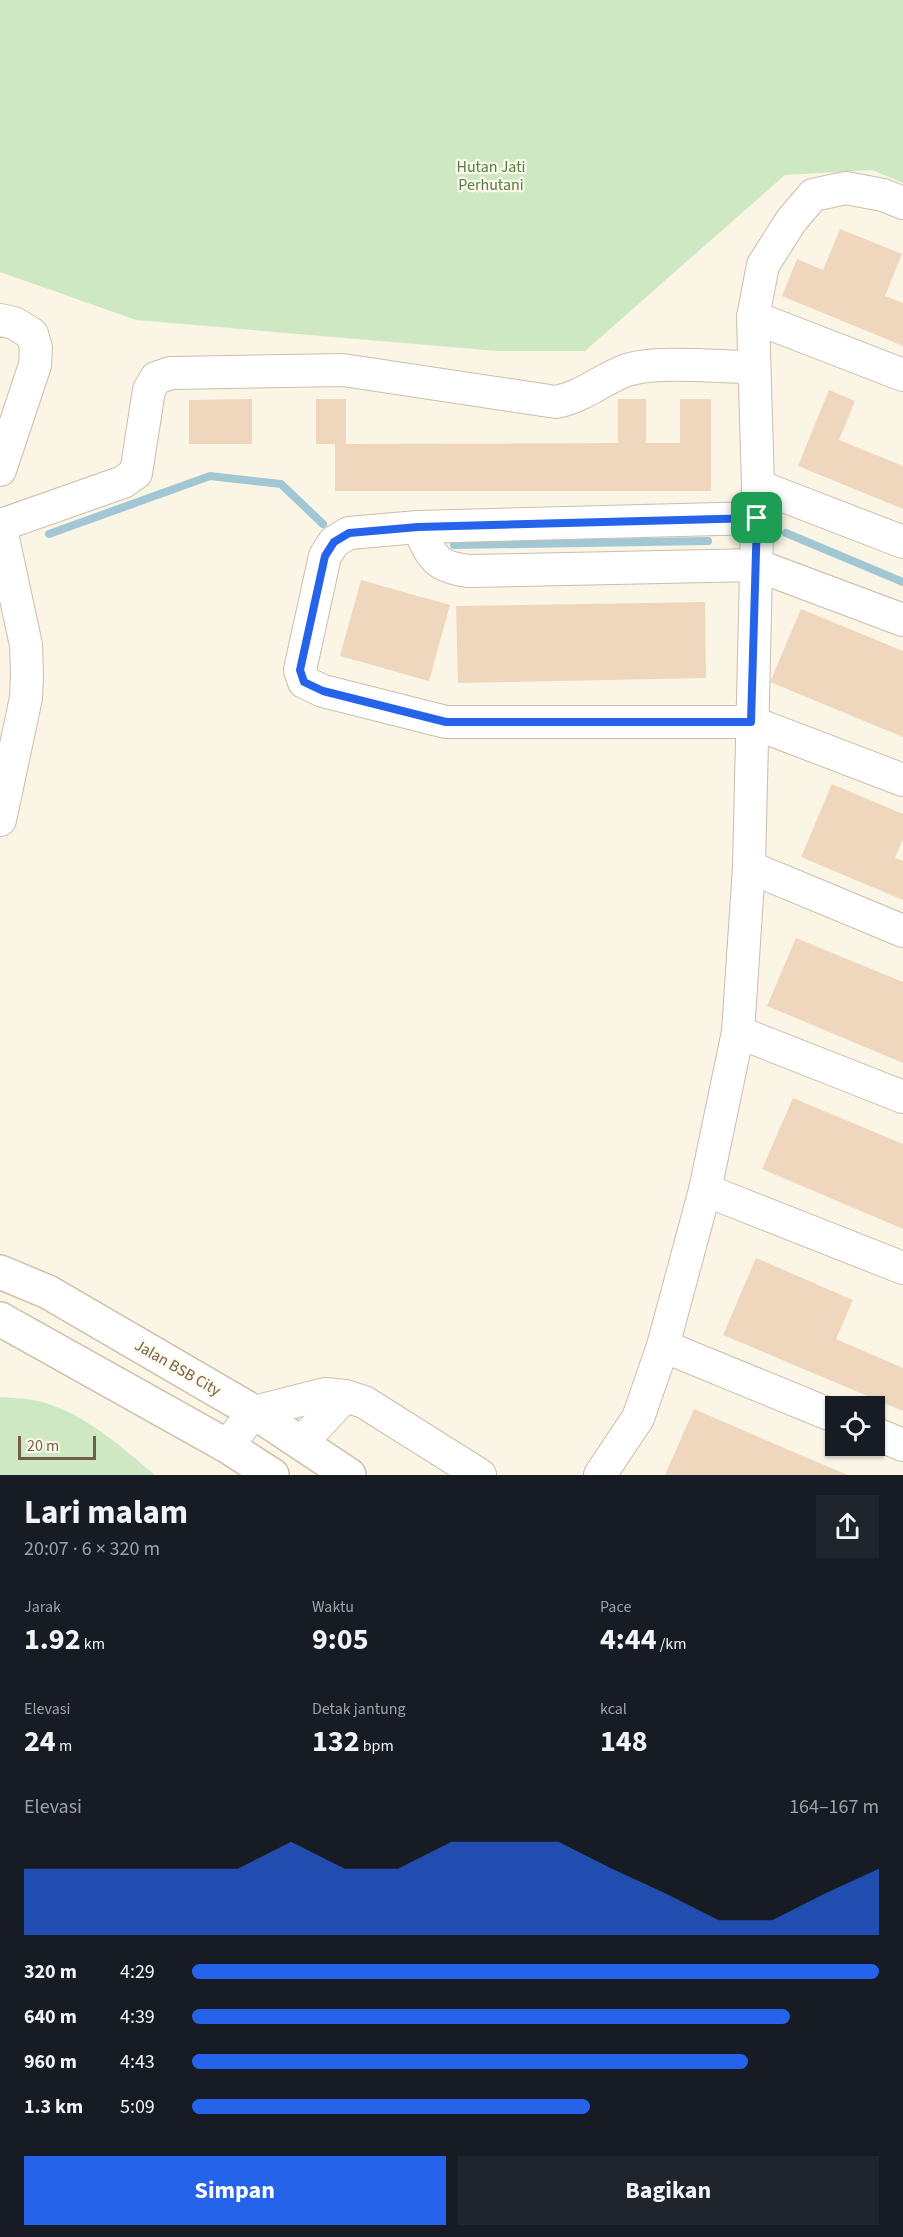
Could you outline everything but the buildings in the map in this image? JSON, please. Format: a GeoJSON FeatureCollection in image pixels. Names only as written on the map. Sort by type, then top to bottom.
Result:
{"type":"FeatureCollection","features":[{"type":"Feature","properties":{"kind":"street"},"geometry":{"type":"LineString","coordinates":[[600,1475],[638,1418],[663,1346],[705,1191],[738,1032],[749,867],[758,486],[752,367],[753,317],[764,265],[791,221],[813,195],[846,188],[883,195],[903,203]]}},
{"type":"Feature","properties":{"kind":"street"},"geometry":{"type":"LineString","coordinates":[[753,317],[903,375]]}},
{"type":"Feature","properties":{"kind":"street"},"geometry":{"type":"LineString","coordinates":[[0,320],[14,323],[32,334],[36,348],[35,365],[0,470]]}},
{"type":"Feature","properties":{"kind":"street"},"geometry":{"type":"LineString","coordinates":[[0,820],[26,698],[26,645],[10,612],[1,525],[123,482],[136,473],[149,390],[156,378],[171,373],[344,370],[556,402],[573,399],[627,370],[644,367],[752,367]]}},
{"type":"Feature","properties":{"kind":"street"},"geometry":{"type":"LineString","coordinates":[[758,486],[903,542]]}},
{"type":"Feature","properties":{"kind":"street"},"geometry":{"type":"LineString","coordinates":[[757,518],[418,527],[349,533],[334,542],[325,556],[300,670],[304,682],[323,691],[446,722],[751,722],[903,780]]}},
{"type":"Feature","properties":{"kind":"street"},"geometry":{"type":"LineString","coordinates":[[418,527],[434,558],[447,569],[481,571],[756,565],[903,620]]}},
{"type":"Feature","properties":{"kind":"street"},"geometry":{"type":"LineString","coordinates":[[749,867],[903,931]]}},
{"type":"Feature","properties":{"kind":"street"},"geometry":{"type":"LineString","coordinates":[[738,1032],[903,1097]]}},
{"type":"Feature","properties":{"kind":"street"},"geometry":{"type":"LineString","coordinates":[[705,1191],[903,1268]]}},
{"type":"Feature","properties":{"kind":"street","name":"Jalan BSB City"},"geometry":{"type":"LineString","coordinates":[[0,1272],[48,1292],[254,1412],[349,1475]]}},
{"type":"Feature","properties":{"kind":"street"},"geometry":{"type":"LineString","coordinates":[[0,1319],[227,1446],[272,1475]]}},
{"type":"Feature","properties":{"kind":"street"},"geometry":{"type":"LineString","coordinates":[[663,1346],[825,1412]]}},
{"type":"Feature","properties":{"kind":"street"},"geometry":{"type":"LineString","coordinates":[[227,1446],[254,1412],[325,1394],[345,1396],[364,1402],[480,1475]]}},
{"type":"Feature","properties":{"kind":"street"},"geometry":{"type":"LineString","coordinates":[[301,1443],[345,1396]]}},
{"type":"Feature","properties":{"kind":"street"},"geometry":{"type":"LineString","coordinates":[[885,1438],[903,1445]]}},
{"type":"Feature","properties":{"kind":"green space","name":"Hutan Jati Perhutani"},"geometry":{"type":"Polygon","coordinates":[[[0,0],[903,0],[903,183],[872,170],[785,175],[585,351],[497,351],[136,320],[0,272],[0,0]]]}},
{"type":"Feature","properties":{"kind":"green space"},"geometry":{"type":"Polygon","coordinates":[[[0,1397],[37,1401],[74,1415],[102,1432],[155,1475],[0,1475],[0,1397]]]}},
{"type":"Feature","properties":{"kind":"waterway"},"geometry":{"type":"LineString","coordinates":[[49,534],[210,476],[281,484],[323,524]]}},
{"type":"Feature","properties":{"kind":"waterway"},"geometry":{"type":"LineString","coordinates":[[786,533],[903,582]]}},
{"type":"Feature","properties":{"kind":"waterway"},"geometry":{"type":"LineString","coordinates":[[454,545],[708,541]]}},
{"type":"Feature","properties":{"kind":"route"},"geometry":{"type":"LineString","coordinates":[[757,518],[751,722],[446,722],[323,691],[304,682],[300,670],[325,556],[334,542],[349,533],[418,527],[757,518]]}}]}
